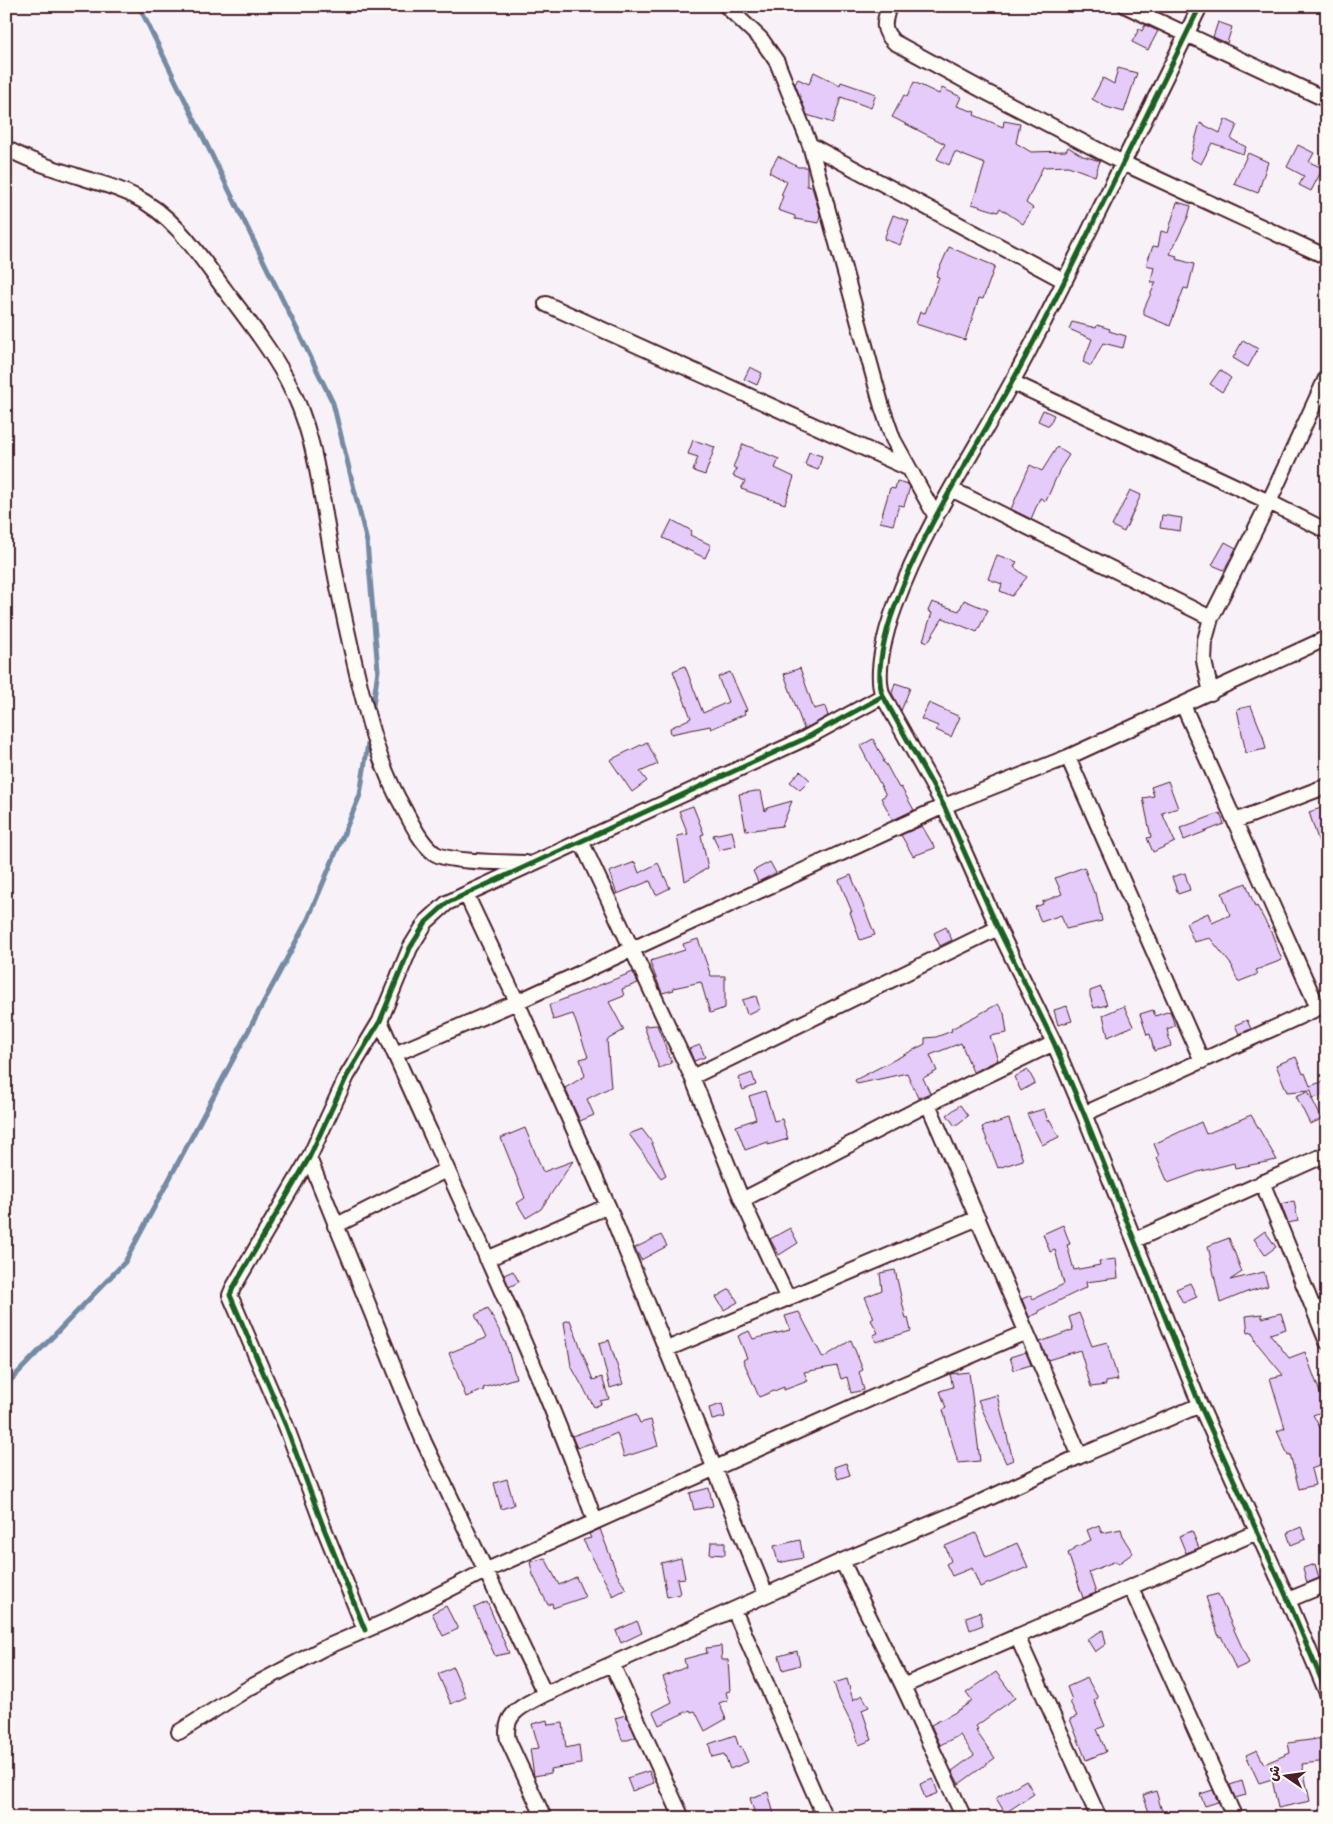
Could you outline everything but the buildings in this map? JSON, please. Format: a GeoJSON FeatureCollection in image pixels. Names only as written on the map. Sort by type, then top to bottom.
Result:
{"type":"FeatureCollection","features":[{"type":"Feature","properties":{"kind":"street"},"geometry":{"type":"LineString","coordinates":[[726,6],[760,38],[776,62],[810,145],[892,439],[936,517]]}},
{"type":"Feature","properties":{"kind":"street"},"geometry":{"type":"LineString","coordinates":[[889,6],[884,23],[886,34],[894,42],[1123,163],[1327,257]]}},
{"type":"Feature","properties":{"kind":"street"},"geometry":{"type":"LineString","coordinates":[[1126,6],[1186,36],[1327,100]]}},
{"type":"Feature","properties":{"kind":"street"},"geometry":{"type":"LineString","coordinates":[[1200,6],[1065,281],[1012,382],[914,558],[894,608],[882,652],[879,676],[883,696],[944,806],[998,928],[1054,1043],[1200,1405],[1288,1600],[1327,1693]]}},
{"type":"Feature","properties":{"kind":"street"},"geometry":{"type":"LineString","coordinates":[[810,145],[1065,281]]}},
{"type":"Feature","properties":{"kind":"street"},"geometry":{"type":"LineString","coordinates":[[6,148],[22,157],[128,193],[154,208],[185,237],[246,318],[285,377],[302,414],[313,447],[337,587],[373,736],[390,785],[411,822],[428,847],[436,855],[475,861],[529,863]]}},
{"type":"Feature","properties":{"kind":"street"},"geometry":{"type":"LineString","coordinates":[[546,304],[908,468]]}},
{"type":"Feature","properties":{"kind":"street"},"geometry":{"type":"LineString","coordinates":[[1012,382],[1327,531]]}},
{"type":"Feature","properties":{"kind":"street"},"geometry":{"type":"LineString","coordinates":[[1211,693],[1204,661],[1205,640],[1211,618],[1325,385]]}},
{"type":"Feature","properties":{"kind":"street"},"geometry":{"type":"LineString","coordinates":[[951,489],[1211,618]]}},
{"type":"Feature","properties":{"kind":"street"},"geometry":{"type":"LineString","coordinates":[[394,1054],[517,1002],[944,806],[1068,757],[1211,693],[1327,638]]}},
{"type":"Feature","properties":{"kind":"street"},"geometry":{"type":"LineString","coordinates":[[365,1630],[322,1526],[286,1426],[230,1295],[309,1158],[347,1076],[380,1021],[410,948],[426,922],[447,903],[529,863],[581,842],[804,738],[883,696]]}},
{"type":"Feature","properties":{"kind":"street"},"geometry":{"type":"LineString","coordinates":[[1084,1114],[1322,1006],[1183,705]]}},
{"type":"Feature","properties":{"kind":"street"},"geometry":{"type":"LineString","coordinates":[[1068,757],[1202,1061]]}},
{"type":"Feature","properties":{"kind":"street"},"geometry":{"type":"LineString","coordinates":[[1235,821],[1327,786]]}},
{"type":"Feature","properties":{"kind":"street"},"geometry":{"type":"LineString","coordinates":[[581,842],[692,1077],[742,1200],[788,1299]]}},
{"type":"Feature","properties":{"kind":"street"},"geometry":{"type":"LineString","coordinates":[[466,894],[517,1002],[608,1206],[766,1595]]}},
{"type":"Feature","properties":{"kind":"street"},"geometry":{"type":"LineString","coordinates":[[692,1077],[998,928]]}},
{"type":"Feature","properties":{"kind":"street"},"geometry":{"type":"LineString","coordinates":[[380,1021],[518,1326],[572,1458],[594,1520]]}},
{"type":"Feature","properties":{"kind":"street"},"geometry":{"type":"LineString","coordinates":[[742,1200],[928,1104],[1054,1043]]}},
{"type":"Feature","properties":{"kind":"street"},"geometry":{"type":"LineString","coordinates":[[928,1104],[1080,1456]]}},
{"type":"Feature","properties":{"kind":"street"},"geometry":{"type":"LineString","coordinates":[[1135,1240],[1327,1154]]}},
{"type":"Feature","properties":{"kind":"street"},"geometry":{"type":"LineString","coordinates":[[309,1158],[424,1442],[545,1694]]}},
{"type":"Feature","properties":{"kind":"street"},"geometry":{"type":"LineString","coordinates":[[335,1226],[446,1170]]}},
{"type":"Feature","properties":{"kind":"street"},"geometry":{"type":"LineString","coordinates":[[1262,1182],[1320,1308],[1327,1342]]}},
{"type":"Feature","properties":{"kind":"street"},"geometry":{"type":"LineString","coordinates":[[487,1259],[608,1206]]}},
{"type":"Feature","properties":{"kind":"street"},"geometry":{"type":"LineString","coordinates":[[667,1349],[978,1218]]}},
{"type":"Feature","properties":{"kind":"street"},"geometry":{"type":"LineString","coordinates":[[179,1732],[249,1688],[322,1649],[390,1620],[486,1571],[594,1520],[1026,1332]]}},
{"type":"Feature","properties":{"kind":"street"},"geometry":{"type":"LineString","coordinates":[[544,1818],[508,1740],[507,1722],[515,1711],[545,1694],[766,1595],[1200,1405]]}},
{"type":"Feature","properties":{"kind":"street"},"geometry":{"type":"LineString","coordinates":[[903,1686],[1258,1532]]}},
{"type":"Feature","properties":{"kind":"street"},"geometry":{"type":"LineString","coordinates":[[842,1562],[903,1686],[964,1818]]}},
{"type":"Feature","properties":{"kind":"street"},"geometry":{"type":"LineString","coordinates":[[1288,1600],[1327,1584]]}},
{"type":"Feature","properties":{"kind":"street"},"geometry":{"type":"LineString","coordinates":[[1131,1588],[1235,1818]]}},
{"type":"Feature","properties":{"kind":"street"},"geometry":{"type":"LineString","coordinates":[[734,1610],[825,1818]]}},
{"type":"Feature","properties":{"kind":"street"},"geometry":{"type":"LineString","coordinates":[[1018,1636],[1099,1818]]}},
{"type":"Feature","properties":{"kind":"street"},"geometry":{"type":"LineString","coordinates":[[612,1664],[682,1818]]}},
{"type":"Feature","properties":{"kind":"waterway"},"geometry":{"type":"LineString","coordinates":[[139,6],[333,403],[367,542],[378,670],[372,713]]}},
{"type":"Feature","properties":{"kind":"waterway"},"geometry":{"type":"LineString","coordinates":[[6,1385],[125,1262],[308,919],[360,795],[369,737]]}},
{"type":"Feature","properties":{"kind":"cycle path"},"geometry":{"type":"LineString","coordinates":[[1200,6],[1045,321],[997,410],[934,519],[920,548],[907,576],[888,627],[882,651],[880,676],[883,696],[944,806],[998,928],[1054,1043],[1200,1405],[1288,1600],[1327,1693]]}},
{"type":"Feature","properties":{"kind":"cycle path"},"geometry":{"type":"LineString","coordinates":[[365,1630],[323,1526],[286,1426],[230,1295],[309,1158],[347,1076],[380,1021],[410,948],[426,922],[447,903],[804,739],[883,696]]}}]}
